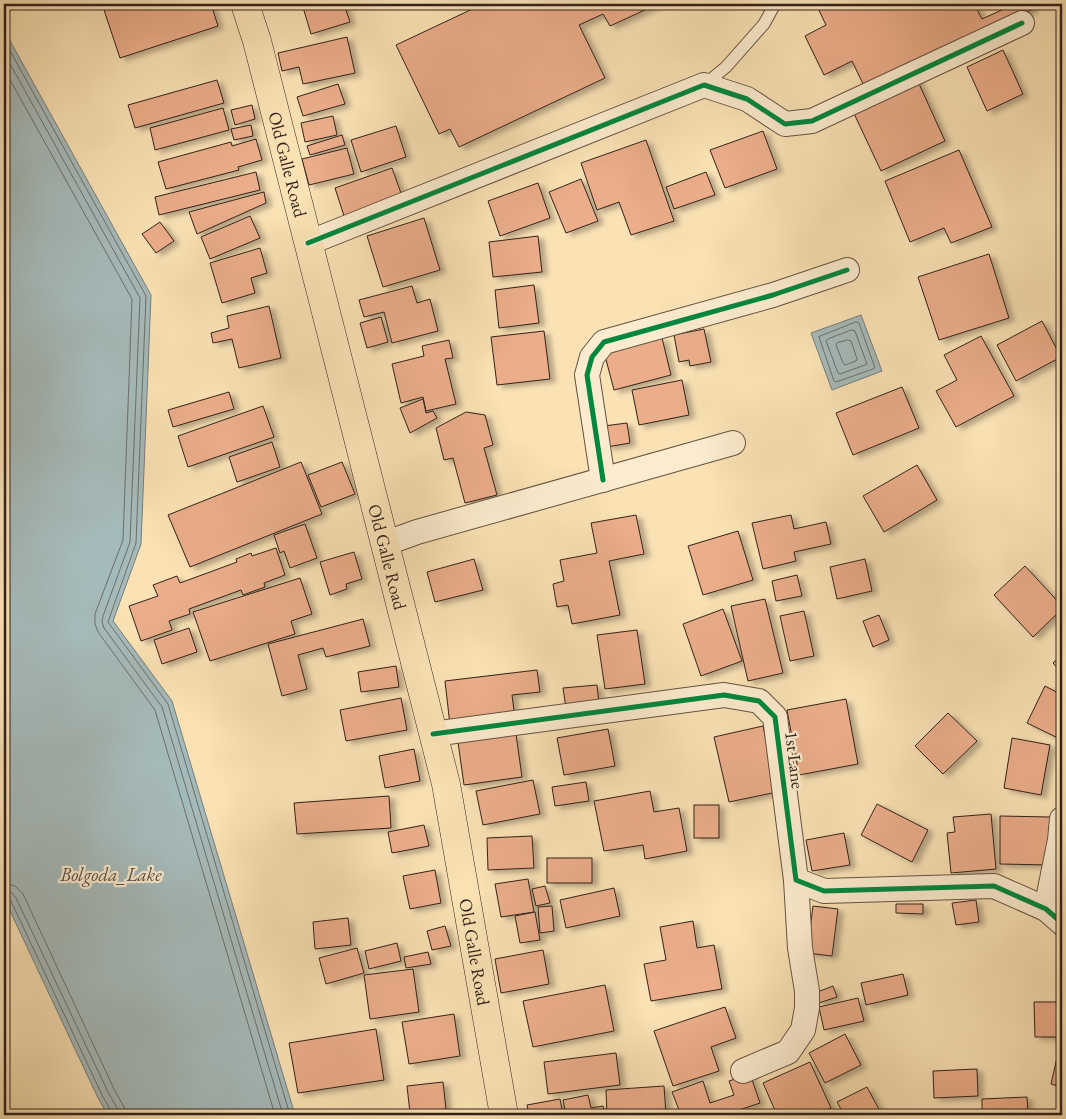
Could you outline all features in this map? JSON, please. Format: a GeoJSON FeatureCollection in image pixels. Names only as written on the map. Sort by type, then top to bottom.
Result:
{"type":"FeatureCollection","features":[{"type":"Feature","properties":{"kind":"highway","name":"Old Galle Road"},"geometry":{"type":"LineString","coordinates":[[245,4],[446,784],[504,1115]]}},
{"type":"Feature","properties":{"kind":"street"},"geometry":{"type":"LineString","coordinates":[[308,244],[704,85],[747,99],[785,124],[812,121],[1022,23]]}},
{"type":"Feature","properties":{"kind":"street"},"geometry":{"type":"LineString","coordinates":[[603,480],[587,375],[592,357],[604,342],[773,295],[847,270]]}},
{"type":"Feature","properties":{"kind":"street"},"geometry":{"type":"LineString","coordinates":[[384,544],[418,532],[733,443]]}},
{"type":"Feature","properties":{"kind":"street","name":"1st Lane"},"geometry":{"type":"LineString","coordinates":[[433,734],[724,694],[759,701],[776,717],[796,880],[800,948],[807,991],[807,1008],[803,1030],[788,1052],[743,1071]]}},
{"type":"Feature","properties":{"kind":"street"},"geometry":{"type":"LineString","coordinates":[[796,880],[824,891],[994,886],[1054,916],[1062,819]]}},
{"type":"Feature","properties":{"kind":"lane"},"geometry":{"type":"LineString","coordinates":[[704,85],[726,67],[764,24],[775,4]]}},
{"type":"Feature","properties":{"kind":"water","name":"Bolgoda_Lake"},"geometry":{"type":"Polygon","coordinates":[[[4,30],[151,295],[141,544],[113,621],[172,701],[295,1115],[108,1115],[98,1098],[4,898],[4,30]]]}},
{"type":"Feature","properties":{"kind":"water"},"geometry":{"type":"Polygon","coordinates":[[[861,315],[882,371],[832,390],[811,333],[861,315]]]}},
{"type":"Feature","properties":{"kind":"building"},"geometry":{"type":"Polygon","coordinates":[[[102,4],[211,4],[218,26],[120,58],[102,4]]]}},
{"type":"Feature","properties":{"kind":"building"},"geometry":{"type":"Polygon","coordinates":[[[302,4],[344,4],[350,22],[311,34],[302,4]]]}},
{"type":"Feature","properties":{"kind":"building"},"geometry":{"type":"Polygon","coordinates":[[[483,4],[658,4],[610,26],[603,14],[579,25],[605,78],[459,147],[450,129],[439,134],[396,45],[483,4]]]}},
{"type":"Feature","properties":{"kind":"building"},"geometry":{"type":"Polygon","coordinates":[[[816,4],[974,4],[982,19],[1015,4],[1031,4],[1033,9],[866,90],[852,61],[824,75],[805,36],[826,25],[816,4]]]}},
{"type":"Feature","properties":{"kind":"building"},"geometry":{"type":"Polygon","coordinates":[[[347,37],[355,73],[303,84],[299,67],[282,71],[278,53],[347,37]]]}},
{"type":"Feature","properties":{"kind":"building"},"geometry":{"type":"Polygon","coordinates":[[[1003,50],[1023,94],[987,111],[967,67],[1003,50]]]}},
{"type":"Feature","properties":{"kind":"building"},"geometry":{"type":"Polygon","coordinates":[[[915,75],[945,141],[881,171],[850,105],[915,75]]]}},
{"type":"Feature","properties":{"kind":"building"},"geometry":{"type":"Polygon","coordinates":[[[217,80],[224,103],[135,128],[128,105],[217,80]]]}},
{"type":"Feature","properties":{"kind":"building"},"geometry":{"type":"Polygon","coordinates":[[[338,84],[345,104],[303,116],[297,97],[338,84]]]}},
{"type":"Feature","properties":{"kind":"building"},"geometry":{"type":"Polygon","coordinates":[[[252,105],[255,119],[235,125],[231,110],[252,105]]]}},
{"type":"Feature","properties":{"kind":"building"},"geometry":{"type":"Polygon","coordinates":[[[223,108],[229,130],[155,150],[150,128],[223,108]]]}},
{"type":"Feature","properties":{"kind":"building"},"geometry":{"type":"Polygon","coordinates":[[[333,116],[337,135],[305,142],[301,123],[333,116]]]}},
{"type":"Feature","properties":{"kind":"building"},"geometry":{"type":"Polygon","coordinates":[[[251,125],[253,136],[234,140],[231,129],[251,125]]]}},
{"type":"Feature","properties":{"kind":"building"},"geometry":{"type":"Polygon","coordinates":[[[396,126],[406,157],[361,172],[351,140],[396,126]]]}},
{"type":"Feature","properties":{"kind":"building"},"geometry":{"type":"Polygon","coordinates":[[[763,131],[777,169],[725,188],[710,150],[763,131]]]}},
{"type":"Feature","properties":{"kind":"building"},"geometry":{"type":"Polygon","coordinates":[[[342,135],[345,145],[310,155],[307,146],[342,135]]]}},
{"type":"Feature","properties":{"kind":"building"},"geometry":{"type":"Polygon","coordinates":[[[256,139],[262,160],[238,167],[239,170],[166,189],[158,162],[231,142],[232,146],[256,139]]]}},
{"type":"Feature","properties":{"kind":"building"},"geometry":{"type":"Polygon","coordinates":[[[646,140],[674,221],[631,235],[619,202],[597,210],[581,163],[646,140]]]}},
{"type":"Feature","properties":{"kind":"building"},"geometry":{"type":"Polygon","coordinates":[[[347,148],[354,174],[309,185],[302,159],[347,148]]]}},
{"type":"Feature","properties":{"kind":"building"},"geometry":{"type":"Polygon","coordinates":[[[959,150],[992,227],[951,243],[944,228],[910,242],[885,181],[959,150]]]}},
{"type":"Feature","properties":{"kind":"building"},"geometry":{"type":"Polygon","coordinates":[[[392,168],[402,196],[344,216],[335,188],[392,168]]]}},
{"type":"Feature","properties":{"kind":"building"},"geometry":{"type":"Polygon","coordinates":[[[256,172],[260,190],[159,215],[155,197],[256,172]]]}},
{"type":"Feature","properties":{"kind":"building"},"geometry":{"type":"Polygon","coordinates":[[[706,172],[715,195],[674,209],[666,187],[706,172]]]}},
{"type":"Feature","properties":{"kind":"building"},"geometry":{"type":"Polygon","coordinates":[[[581,179],[598,221],[566,233],[549,192],[581,179]]]}},
{"type":"Feature","properties":{"kind":"building"},"geometry":{"type":"Polygon","coordinates":[[[538,183],[550,218],[500,236],[488,201],[538,183]]]}},
{"type":"Feature","properties":{"kind":"building"},"geometry":{"type":"Polygon","coordinates":[[[264,192],[266,203],[197,234],[189,212],[264,192]]]}},
{"type":"Feature","properties":{"kind":"building"},"geometry":{"type":"Polygon","coordinates":[[[250,216],[260,238],[210,259],[201,237],[250,216]]]}},
{"type":"Feature","properties":{"kind":"building"},"geometry":{"type":"Polygon","coordinates":[[[424,218],[440,270],[383,287],[367,236],[424,218]]]}},
{"type":"Feature","properties":{"kind":"building"},"geometry":{"type":"Polygon","coordinates":[[[160,222],[174,241],[156,253],[142,234],[160,222]]]}},
{"type":"Feature","properties":{"kind":"building"},"geometry":{"type":"Polygon","coordinates":[[[538,236],[542,272],[493,277],[489,242],[538,236]]]}},
{"type":"Feature","properties":{"kind":"building"},"geometry":{"type":"Polygon","coordinates":[[[260,248],[267,273],[251,278],[255,293],[222,303],[210,263],[260,248]]]}},
{"type":"Feature","properties":{"kind":"building"},"geometry":{"type":"Polygon","coordinates":[[[989,254],[1009,318],[939,340],[918,277],[989,254]]]}},
{"type":"Feature","properties":{"kind":"building"},"geometry":{"type":"Polygon","coordinates":[[[534,285],[539,323],[499,328],[495,290],[534,285]]]}},
{"type":"Feature","properties":{"kind":"building"},"geometry":{"type":"Polygon","coordinates":[[[412,286],[417,303],[430,299],[438,331],[392,343],[384,312],[364,317],[359,300],[412,286]]]}},
{"type":"Feature","properties":{"kind":"building"},"geometry":{"type":"Polygon","coordinates":[[[269,306],[281,358],[239,368],[232,339],[213,343],[211,333],[229,328],[227,316],[269,306]]]}},
{"type":"Feature","properties":{"kind":"building"},"geometry":{"type":"Polygon","coordinates":[[[381,317],[388,342],[367,348],[360,323],[381,317]]]}},
{"type":"Feature","properties":{"kind":"building"},"geometry":{"type":"Polygon","coordinates":[[[1042,321],[1061,357],[1016,381],[997,345],[1042,321]]]}},
{"type":"Feature","properties":{"kind":"building"},"geometry":{"type":"Polygon","coordinates":[[[704,329],[711,362],[690,366],[689,360],[679,362],[674,335],[704,329]]]}},
{"type":"Feature","properties":{"kind":"building"},"geometry":{"type":"Polygon","coordinates":[[[544,331],[550,379],[497,385],[491,337],[544,331]]]}},
{"type":"Feature","properties":{"kind":"building"},"geometry":{"type":"Polygon","coordinates":[[[981,336],[1014,396],[956,427],[936,391],[957,380],[944,355],[981,336]]]}},
{"type":"Feature","properties":{"kind":"building"},"geometry":{"type":"Polygon","coordinates":[[[662,338],[671,375],[614,390],[604,352],[662,338]]]}},
{"type":"Feature","properties":{"kind":"building"},"geometry":{"type":"Polygon","coordinates":[[[449,340],[453,358],[445,359],[456,404],[426,411],[423,397],[401,403],[392,364],[424,356],[422,346],[449,340]]]}},
{"type":"Feature","properties":{"kind":"building"},"geometry":{"type":"Polygon","coordinates":[[[682,380],[689,415],[639,425],[632,390],[682,380]]]}},
{"type":"Feature","properties":{"kind":"building"},"geometry":{"type":"Polygon","coordinates":[[[902,387],[919,428],[853,455],[836,413],[902,387]]]}},
{"type":"Feature","properties":{"kind":"building"},"geometry":{"type":"Polygon","coordinates":[[[229,392],[234,409],[173,427],[168,410],[229,392]]]}},
{"type":"Feature","properties":{"kind":"building"},"geometry":{"type":"Polygon","coordinates":[[[423,399],[426,413],[433,411],[437,418],[410,433],[400,408],[423,399]]]}},
{"type":"Feature","properties":{"kind":"building"},"geometry":{"type":"Polygon","coordinates":[[[263,406],[274,437],[188,467],[178,436],[263,406]]]}},
{"type":"Feature","properties":{"kind":"building"},"geometry":{"type":"Polygon","coordinates":[[[466,412],[485,415],[493,445],[484,448],[497,495],[465,503],[453,458],[444,460],[436,428],[466,412]]]}},
{"type":"Feature","properties":{"kind":"building"},"geometry":{"type":"Polygon","coordinates":[[[627,423],[630,443],[607,447],[604,426],[627,423]]]}},
{"type":"Feature","properties":{"kind":"building"},"geometry":{"type":"Polygon","coordinates":[[[272,442],[280,467],[237,482],[229,457],[272,442]]]}},
{"type":"Feature","properties":{"kind":"building"},"geometry":{"type":"Polygon","coordinates":[[[301,462],[322,514],[190,567],[168,515],[301,462]]]}},
{"type":"Feature","properties":{"kind":"building"},"geometry":{"type":"Polygon","coordinates":[[[342,462],[355,494],[321,507],[308,475],[342,462]]]}},
{"type":"Feature","properties":{"kind":"building"},"geometry":{"type":"Polygon","coordinates":[[[917,465],[937,500],[884,532],[863,496],[917,465]]]}},
{"type":"Feature","properties":{"kind":"building"},"geometry":{"type":"Polygon","coordinates":[[[636,515],[644,554],[609,561],[620,615],[572,624],[568,605],[557,607],[553,584],[564,581],[560,560],[597,553],[591,523],[636,515]]]}},
{"type":"Feature","properties":{"kind":"building"},"geometry":{"type":"Polygon","coordinates":[[[791,515],[794,529],[826,522],[831,544],[794,552],[796,561],[763,569],[752,523],[791,515]]]}},
{"type":"Feature","properties":{"kind":"building"},"geometry":{"type":"Polygon","coordinates":[[[305,524],[317,558],[290,568],[284,551],[280,553],[274,535],[305,524]]]}},
{"type":"Feature","properties":{"kind":"building"},"geometry":{"type":"Polygon","coordinates":[[[738,531],[753,580],[703,595],[688,546],[738,531]]]}},
{"type":"Feature","properties":{"kind":"building"},"geometry":{"type":"Polygon","coordinates":[[[276,548],[285,575],[264,583],[265,587],[243,595],[241,590],[189,609],[190,614],[169,621],[172,630],[141,641],[129,606],[158,596],[153,585],[177,576],[180,583],[237,562],[236,559],[251,553],[252,556],[276,548]]]}},
{"type":"Feature","properties":{"kind":"building"},"geometry":{"type":"Polygon","coordinates":[[[354,552],[362,579],[346,584],[347,589],[330,595],[320,562],[354,552]]]}},
{"type":"Feature","properties":{"kind":"building"},"geometry":{"type":"Polygon","coordinates":[[[474,559],[483,590],[435,602],[427,572],[474,559]]]}},
{"type":"Feature","properties":{"kind":"building"},"geometry":{"type":"Polygon","coordinates":[[[865,559],[872,591],[837,599],[830,567],[865,559]]]}},
{"type":"Feature","properties":{"kind":"building"},"geometry":{"type":"Polygon","coordinates":[[[1025,566],[1062,606],[1062,609],[1033,637],[994,595],[1025,566]]]}},
{"type":"Feature","properties":{"kind":"building"},"geometry":{"type":"Polygon","coordinates":[[[797,575],[802,596],[776,601],[772,581],[797,575]]]}},
{"type":"Feature","properties":{"kind":"building"},"geometry":{"type":"Polygon","coordinates":[[[300,578],[312,614],[291,621],[295,634],[210,661],[193,612],[300,578]]]}},
{"type":"Feature","properties":{"kind":"building"},"geometry":{"type":"Polygon","coordinates":[[[765,599],[783,673],[748,681],[731,606],[765,599]]]}},
{"type":"Feature","properties":{"kind":"building"},"geometry":{"type":"Polygon","coordinates":[[[723,609],[742,661],[701,676],[683,624],[723,609]]]}},
{"type":"Feature","properties":{"kind":"building"},"geometry":{"type":"Polygon","coordinates":[[[804,611],[814,656],[790,661],[780,616],[804,611]]]}},
{"type":"Feature","properties":{"kind":"building"},"geometry":{"type":"Polygon","coordinates":[[[879,615],[889,640],[873,647],[863,621],[879,615]]]}},
{"type":"Feature","properties":{"kind":"building"},"geometry":{"type":"Polygon","coordinates":[[[363,619],[370,646],[326,657],[323,648],[298,655],[307,689],[282,696],[268,644],[363,619]]]}},
{"type":"Feature","properties":{"kind":"building"},"geometry":{"type":"Polygon","coordinates":[[[189,628],[197,652],[162,664],[154,640],[189,628]]]}},
{"type":"Feature","properties":{"kind":"building"},"geometry":{"type":"Polygon","coordinates":[[[637,630],[645,684],[605,689],[597,635],[637,630]]]}},
{"type":"Feature","properties":{"kind":"building"},"geometry":{"type":"Polygon","coordinates":[[[1062,654],[1062,673],[1053,663],[1062,654]]]}},
{"type":"Feature","properties":{"kind":"building"},"geometry":{"type":"Polygon","coordinates":[[[396,666],[399,687],[361,692],[358,672],[396,666]]]}},
{"type":"Feature","properties":{"kind":"building"},"geometry":{"type":"Polygon","coordinates":[[[537,670],[540,692],[512,695],[515,718],[450,725],[445,681],[537,670]]]}},
{"type":"Feature","properties":{"kind":"building"},"geometry":{"type":"Polygon","coordinates":[[[597,685],[599,704],[566,708],[563,688],[597,685]]]}},
{"type":"Feature","properties":{"kind":"building"},"geometry":{"type":"Polygon","coordinates":[[[1045,686],[1062,695],[1062,740],[1027,723],[1045,686]]]}},
{"type":"Feature","properties":{"kind":"building"},"geometry":{"type":"Polygon","coordinates":[[[401,698],[407,730],[346,741],[340,710],[401,698]]]}},
{"type":"Feature","properties":{"kind":"building"},"geometry":{"type":"Polygon","coordinates":[[[846,699],[858,764],[799,775],[787,710],[846,699]]]}},
{"type":"Feature","properties":{"kind":"building"},"geometry":{"type":"Polygon","coordinates":[[[948,713],[977,741],[943,774],[915,746],[948,713]]]}},
{"type":"Feature","properties":{"kind":"building"},"geometry":{"type":"Polygon","coordinates":[[[763,726],[777,792],[729,802],[714,737],[763,726]]]}},
{"type":"Feature","properties":{"kind":"building"},"geometry":{"type":"Polygon","coordinates":[[[608,729],[615,766],[564,775],[557,738],[608,729]]]}},
{"type":"Feature","properties":{"kind":"building"},"geometry":{"type":"Polygon","coordinates":[[[516,734],[522,777],[464,785],[458,742],[516,734]]]}},
{"type":"Feature","properties":{"kind":"building"},"geometry":{"type":"Polygon","coordinates":[[[1012,738],[1050,745],[1041,795],[1004,788],[1012,738]]]}},
{"type":"Feature","properties":{"kind":"building"},"geometry":{"type":"Polygon","coordinates":[[[414,749],[420,781],[385,788],[379,756],[414,749]]]}},
{"type":"Feature","properties":{"kind":"building"},"geometry":{"type":"Polygon","coordinates":[[[533,780],[540,814],[483,825],[476,791],[533,780]]]}},
{"type":"Feature","properties":{"kind":"building"},"geometry":{"type":"Polygon","coordinates":[[[586,782],[589,801],[555,806],[552,787],[586,782]]]}},
{"type":"Feature","properties":{"kind":"building"},"geometry":{"type":"Polygon","coordinates":[[[650,791],[654,812],[679,808],[687,851],[645,859],[643,845],[604,851],[594,801],[650,791]]]}},
{"type":"Feature","properties":{"kind":"building"},"geometry":{"type":"Polygon","coordinates":[[[389,796],[391,828],[297,834],[294,803],[389,796]]]}},
{"type":"Feature","properties":{"kind":"building"},"geometry":{"type":"Polygon","coordinates":[[[877,804],[928,830],[912,862],[861,835],[877,804]]]}},
{"type":"Feature","properties":{"kind":"building"},"geometry":{"type":"Polygon","coordinates":[[[694,805],[719,805],[719,838],[694,838],[694,805]]]}},
{"type":"Feature","properties":{"kind":"building"},"geometry":{"type":"Polygon","coordinates":[[[991,814],[996,869],[951,873],[947,833],[955,832],[953,817],[991,814]]]}},
{"type":"Feature","properties":{"kind":"building"},"geometry":{"type":"Polygon","coordinates":[[[1000,816],[1050,817],[1050,865],[1000,864],[1000,816]]]}},
{"type":"Feature","properties":{"kind":"building"},"geometry":{"type":"Polygon","coordinates":[[[424,825],[429,846],[392,853],[388,832],[424,825]]]}},
{"type":"Feature","properties":{"kind":"building"},"geometry":{"type":"Polygon","coordinates":[[[844,833],[850,865],[812,871],[806,840],[844,833]]]}},
{"type":"Feature","properties":{"kind":"building"},"geometry":{"type":"Polygon","coordinates":[[[532,836],[534,868],[488,870],[487,838],[532,836]]]}},
{"type":"Feature","properties":{"kind":"building"},"geometry":{"type":"Polygon","coordinates":[[[547,858],[592,858],[592,883],[547,883],[547,858]]]}},
{"type":"Feature","properties":{"kind":"building"},"geometry":{"type":"Polygon","coordinates":[[[435,870],[441,903],[410,909],[403,876],[435,870]]]}},
{"type":"Feature","properties":{"kind":"building"},"geometry":{"type":"Polygon","coordinates":[[[528,879],[534,912],[501,917],[495,884],[528,879]]]}},
{"type":"Feature","properties":{"kind":"building"},"geometry":{"type":"Polygon","coordinates":[[[545,886],[550,903],[536,906],[532,889],[545,886]]]}},
{"type":"Feature","properties":{"kind":"building"},"geometry":{"type":"Polygon","coordinates":[[[614,888],[620,916],[566,928],[560,900],[614,888]]]}},
{"type":"Feature","properties":{"kind":"building"},"geometry":{"type":"Polygon","coordinates":[[[976,900],[979,922],[956,925],[952,903],[976,900]]]}},
{"type":"Feature","properties":{"kind":"building"},"geometry":{"type":"Polygon","coordinates":[[[896,904],[923,904],[923,914],[896,913],[896,904]]]}},
{"type":"Feature","properties":{"kind":"building"},"geometry":{"type":"Polygon","coordinates":[[[552,906],[554,931],[540,933],[538,907],[552,906]]]}},
{"type":"Feature","properties":{"kind":"building"},"geometry":{"type":"Polygon","coordinates":[[[813,906],[838,909],[832,956],[807,953],[813,906]]]}},
{"type":"Feature","properties":{"kind":"building"},"geometry":{"type":"Polygon","coordinates":[[[535,912],[540,940],[520,943],[515,916],[535,912]]]}},
{"type":"Feature","properties":{"kind":"building"},"geometry":{"type":"Polygon","coordinates":[[[348,918],[351,945],[315,949],[313,922],[348,918]]]}},
{"type":"Feature","properties":{"kind":"building"},"geometry":{"type":"Polygon","coordinates":[[[693,921],[697,948],[714,945],[722,989],[651,1001],[644,964],[666,960],[660,927],[693,921]]]}},
{"type":"Feature","properties":{"kind":"building"},"geometry":{"type":"Polygon","coordinates":[[[445,926],[451,946],[432,950],[427,931],[445,926]]]}},
{"type":"Feature","properties":{"kind":"building"},"geometry":{"type":"Polygon","coordinates":[[[397,943],[401,961],[369,969],[365,951],[397,943]]]}},
{"type":"Feature","properties":{"kind":"building"},"geometry":{"type":"Polygon","coordinates":[[[357,948],[364,973],[326,984],[319,958],[357,948]]]}},
{"type":"Feature","properties":{"kind":"building"},"geometry":{"type":"Polygon","coordinates":[[[543,950],[549,984],[501,993],[495,959],[543,950]]]}},
{"type":"Feature","properties":{"kind":"building"},"geometry":{"type":"Polygon","coordinates":[[[428,952],[431,964],[406,968],[404,957],[428,952]]]}},
{"type":"Feature","properties":{"kind":"building"},"geometry":{"type":"Polygon","coordinates":[[[413,969],[419,1012],[370,1019],[364,975],[413,969]]]}},
{"type":"Feature","properties":{"kind":"building"},"geometry":{"type":"Polygon","coordinates":[[[903,974],[908,995],[866,1005],[861,983],[903,974]]]}},
{"type":"Feature","properties":{"kind":"building"},"geometry":{"type":"Polygon","coordinates":[[[605,985],[614,1031],[533,1047],[523,1001],[605,985]]]}},
{"type":"Feature","properties":{"kind":"building"},"geometry":{"type":"Polygon","coordinates":[[[833,986],[837,997],[819,1003],[815,993],[833,986]]]}},
{"type":"Feature","properties":{"kind":"building"},"geometry":{"type":"Polygon","coordinates":[[[858,998],[864,1021],[824,1030],[819,1007],[858,998]]]}},
{"type":"Feature","properties":{"kind":"building"},"geometry":{"type":"Polygon","coordinates":[[[1034,1002],[1058,1002],[1058,1037],[1035,1037],[1034,1002]]]}},
{"type":"Feature","properties":{"kind":"building"},"geometry":{"type":"Polygon","coordinates":[[[1060,1002],[1062,1002],[1062,1038],[1060,1038],[1060,1002]]]}},
{"type":"Feature","properties":{"kind":"building"},"geometry":{"type":"Polygon","coordinates":[[[725,1007],[736,1038],[711,1047],[719,1071],[673,1086],[654,1031],[725,1007]]]}},
{"type":"Feature","properties":{"kind":"building"},"geometry":{"type":"Polygon","coordinates":[[[454,1014],[460,1056],[409,1064],[402,1022],[454,1014]]]}},
{"type":"Feature","properties":{"kind":"building"},"geometry":{"type":"Polygon","coordinates":[[[376,1029],[384,1080],[298,1093],[289,1043],[376,1029]]]}},
{"type":"Feature","properties":{"kind":"building"},"geometry":{"type":"Polygon","coordinates":[[[845,1034],[861,1065],[825,1083],[809,1053],[845,1034]]]}},
{"type":"Feature","properties":{"kind":"building"},"geometry":{"type":"Polygon","coordinates":[[[1060,1044],[1062,1044],[1062,1087],[1051,1084],[1060,1044]]]}},
{"type":"Feature","properties":{"kind":"building"},"geometry":{"type":"Polygon","coordinates":[[[616,1053],[620,1085],[548,1094],[544,1062],[616,1053]]]}},
{"type":"Feature","properties":{"kind":"building"},"geometry":{"type":"Polygon","coordinates":[[[810,1062],[831,1108],[815,1115],[777,1115],[763,1083],[810,1062]]]}},
{"type":"Feature","properties":{"kind":"building"},"geometry":{"type":"Polygon","coordinates":[[[977,1069],[978,1096],[934,1098],[933,1071],[977,1069]]]}},
{"type":"Feature","properties":{"kind":"building"},"geometry":{"type":"Polygon","coordinates":[[[750,1074],[760,1103],[724,1115],[681,1115],[672,1092],[703,1081],[710,1103],[734,1095],[729,1081],[750,1074]]]}},
{"type":"Feature","properties":{"kind":"building"},"geometry":{"type":"Polygon","coordinates":[[[443,1082],[446,1109],[410,1113],[407,1086],[443,1082]]]}},
{"type":"Feature","properties":{"kind":"building"},"geometry":{"type":"Polygon","coordinates":[[[664,1086],[666,1115],[607,1115],[606,1090],[664,1086]]]}},
{"type":"Feature","properties":{"kind":"building"},"geometry":{"type":"Polygon","coordinates":[[[867,1087],[882,1115],[844,1115],[837,1102],[867,1087]]]}},
{"type":"Feature","properties":{"kind":"building"},"geometry":{"type":"Polygon","coordinates":[[[588,1095],[591,1108],[603,1106],[605,1115],[566,1115],[563,1100],[588,1095]]]}},
{"type":"Feature","properties":{"kind":"building"},"geometry":{"type":"Polygon","coordinates":[[[1027,1097],[1028,1115],[982,1115],[982,1099],[1027,1097]]]}},
{"type":"Feature","properties":{"kind":"building"},"geometry":{"type":"Polygon","coordinates":[[[560,1099],[563,1115],[529,1115],[527,1105],[560,1099]]]}},
{"type":"Feature","properties":{"kind":"cycle path"},"geometry":{"type":"LineString","coordinates":[[308,243],[704,85],[747,99],[785,124],[812,121],[1022,23]]}},
{"type":"Feature","properties":{"kind":"cycle path"},"geometry":{"type":"LineString","coordinates":[[603,480],[587,375],[592,357],[604,342],[773,295],[847,270]]}},
{"type":"Feature","properties":{"kind":"cycle path"},"geometry":{"type":"LineString","coordinates":[[433,734],[724,695],[759,701],[775,717],[796,880],[824,891],[994,886],[1046,909],[1062,923]]}}]}
